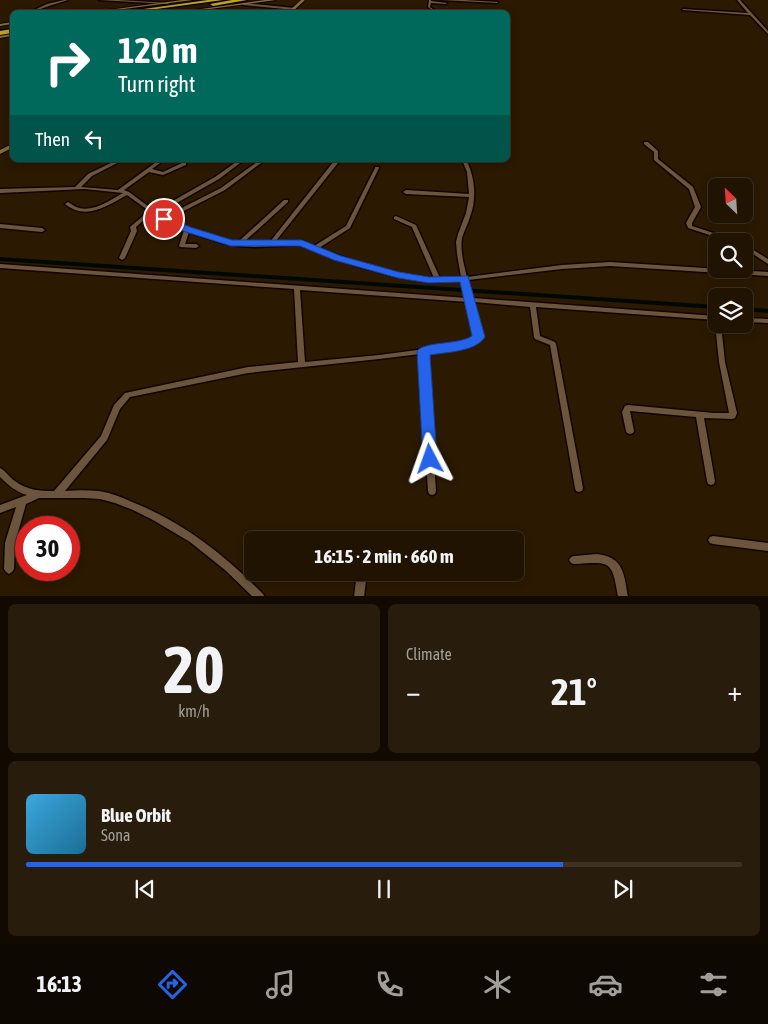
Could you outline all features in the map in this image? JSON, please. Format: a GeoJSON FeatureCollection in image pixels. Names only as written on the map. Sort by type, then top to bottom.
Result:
{"type":"FeatureCollection","features":[{"type":"Feature","properties":{"kind":"highway"},"geometry":{"type":"LineString","coordinates":[[163,10],[220,0]]}},
{"type":"Feature","properties":{"kind":"highway"},"geometry":{"type":"LineString","coordinates":[[144,10],[210,3],[244,2]]}},
{"type":"Feature","properties":{"kind":"main road"},"geometry":{"type":"LineString","coordinates":[[111,10],[191,0]]}},
{"type":"Feature","properties":{"kind":"main road"},"geometry":{"type":"LineString","coordinates":[[202,10],[244,2],[274,0]]}},
{"type":"Feature","properties":{"kind":"main road"},"geometry":{"type":"LineString","coordinates":[[295,9],[303,0]]}},
{"type":"Feature","properties":{"kind":"street"},"geometry":{"type":"LineString","coordinates":[[35,10],[46,5],[67,0]]}},
{"type":"Feature","properties":{"kind":"street"},"geometry":{"type":"LineString","coordinates":[[100,0],[146,4],[168,3]]}},
{"type":"Feature","properties":{"kind":"street"},"geometry":{"type":"LineString","coordinates":[[442,0],[497,2]]}},
{"type":"Feature","properties":{"kind":"street"},"geometry":{"type":"LineString","coordinates":[[738,0],[768,33]]}},
{"type":"Feature","properties":{"kind":"street"},"geometry":{"type":"LineString","coordinates":[[430,1],[482,4]]}},
{"type":"Feature","properties":{"kind":"street"},"geometry":{"type":"LineString","coordinates":[[244,2],[295,9]]}},
{"type":"Feature","properties":{"kind":"street"},"geometry":{"type":"LineString","coordinates":[[683,10],[750,14]]}},
{"type":"Feature","properties":{"kind":"street"},"geometry":{"type":"LineString","coordinates":[[646,143],[656,152],[656,159],[694,194],[698,207],[688,223],[690,227],[708,233]]}},
{"type":"Feature","properties":{"kind":"street"},"geometry":{"type":"LineString","coordinates":[[76,188],[90,175],[117,162]]}},
{"type":"Feature","properties":{"kind":"street"},"geometry":{"type":"LineString","coordinates":[[120,191],[159,162]]}},
{"type":"Feature","properties":{"kind":"street"},"geometry":{"type":"LineString","coordinates":[[122,258],[134,232],[133,227],[154,211],[217,178],[239,162]]}},
{"type":"Feature","properties":{"kind":"street"},"geometry":{"type":"LineString","coordinates":[[164,219],[223,188],[260,162]]}},
{"type":"Feature","properties":{"kind":"street"},"geometry":{"type":"LineString","coordinates":[[272,243],[336,162]]}},
{"type":"Feature","properties":{"kind":"street"},"geometry":{"type":"LineString","coordinates":[[57,494],[104,438],[117,407],[128,395],[156,387],[248,370],[423,351],[475,341],[479,337],[464,279],[459,243],[469,214],[471,196],[469,170],[465,162]]}},
{"type":"Feature","properties":{"kind":"street"},"geometry":{"type":"LineString","coordinates":[[149,170],[163,174],[184,164]]}},
{"type":"Feature","properties":{"kind":"street"},"geometry":{"type":"LineString","coordinates":[[314,248],[348,227],[377,168]]}},
{"type":"Feature","properties":{"kind":"street"},"geometry":{"type":"LineString","coordinates":[[0,191],[76,188],[127,192],[164,219],[224,242],[239,244],[302,243],[337,258],[398,275],[438,280],[610,264],[768,274]]}},
{"type":"Feature","properties":{"kind":"street"},"geometry":{"type":"LineString","coordinates":[[68,204],[75,208],[91,210],[107,204],[127,192]]}},
{"type":"Feature","properties":{"kind":"street"},"geometry":{"type":"LineString","coordinates":[[406,192],[471,196]]}},
{"type":"Feature","properties":{"kind":"street"},"geometry":{"type":"LineString","coordinates":[[239,244],[286,200]]}},
{"type":"Feature","properties":{"kind":"street"},"geometry":{"type":"LineString","coordinates":[[396,218],[414,226],[438,280]]}},
{"type":"Feature","properties":{"kind":"street"},"geometry":{"type":"LineString","coordinates":[[0,226],[42,230]]}},
{"type":"Feature","properties":{"kind":"street"},"geometry":{"type":"LineString","coordinates":[[187,229],[182,246],[196,246]]}},
{"type":"Feature","properties":{"kind":"street"},"geometry":{"type":"LineString","coordinates":[[753,252],[768,262]]}},
{"type":"Feature","properties":{"kind":"street"},"geometry":{"type":"LineString","coordinates":[[0,266],[708,317]]}},
{"type":"Feature","properties":{"kind":"street"},"geometry":{"type":"LineString","coordinates":[[297,287],[302,364]]}},
{"type":"Feature","properties":{"kind":"street"},"geometry":{"type":"LineString","coordinates":[[533,305],[537,337],[553,344],[579,488]]}},
{"type":"Feature","properties":{"kind":"street"},"geometry":{"type":"LineString","coordinates":[[753,320],[768,321]]}},
{"type":"Feature","properties":{"kind":"street"},"geometry":{"type":"LineString","coordinates":[[630,431],[626,412],[628,408],[729,417],[733,413],[722,362],[719,333]]}},
{"type":"Feature","properties":{"kind":"street"},"geometry":{"type":"LineString","coordinates":[[423,351],[432,491]]}},
{"type":"Feature","properties":{"kind":"street"},"geometry":{"type":"LineString","coordinates":[[699,414],[711,481]]}},
{"type":"Feature","properties":{"kind":"street"},"geometry":{"type":"LineString","coordinates":[[0,471],[17,489],[36,496]]}},
{"type":"Feature","properties":{"kind":"street"},"geometry":{"type":"LineString","coordinates":[[0,509],[36,496],[92,494],[113,498],[146,511],[173,525],[216,556],[260,596]]}},
{"type":"Feature","properties":{"kind":"street"},"geometry":{"type":"LineString","coordinates":[[9,569],[10,543],[22,501]]}},
{"type":"Feature","properties":{"kind":"street"},"geometry":{"type":"LineString","coordinates":[[713,540],[768,547]]}},
{"type":"Feature","properties":{"kind":"street"},"geometry":{"type":"LineString","coordinates":[[574,560],[611,560],[615,564],[620,578],[623,596]]}},
{"type":"Feature","properties":{"kind":"street"},"geometry":{"type":"LineString","coordinates":[[359,596],[361,581]]}},
{"type":"Feature","properties":{"kind":"waterway"},"geometry":{"type":"LineString","coordinates":[[0,259],[708,306]]}},
{"type":"Feature","properties":{"kind":"waterway"},"geometry":{"type":"LineString","coordinates":[[753,310],[768,311]]}},
{"type":"Feature","properties":{"kind":"route"},"geometry":{"type":"LineString","coordinates":[[164,219],[170,223],[224,242],[247,245],[281,242],[302,243],[337,258],[398,275],[429,280],[464,279],[478,327],[479,337],[475,341],[456,346],[423,351],[430,459]]}}]}
